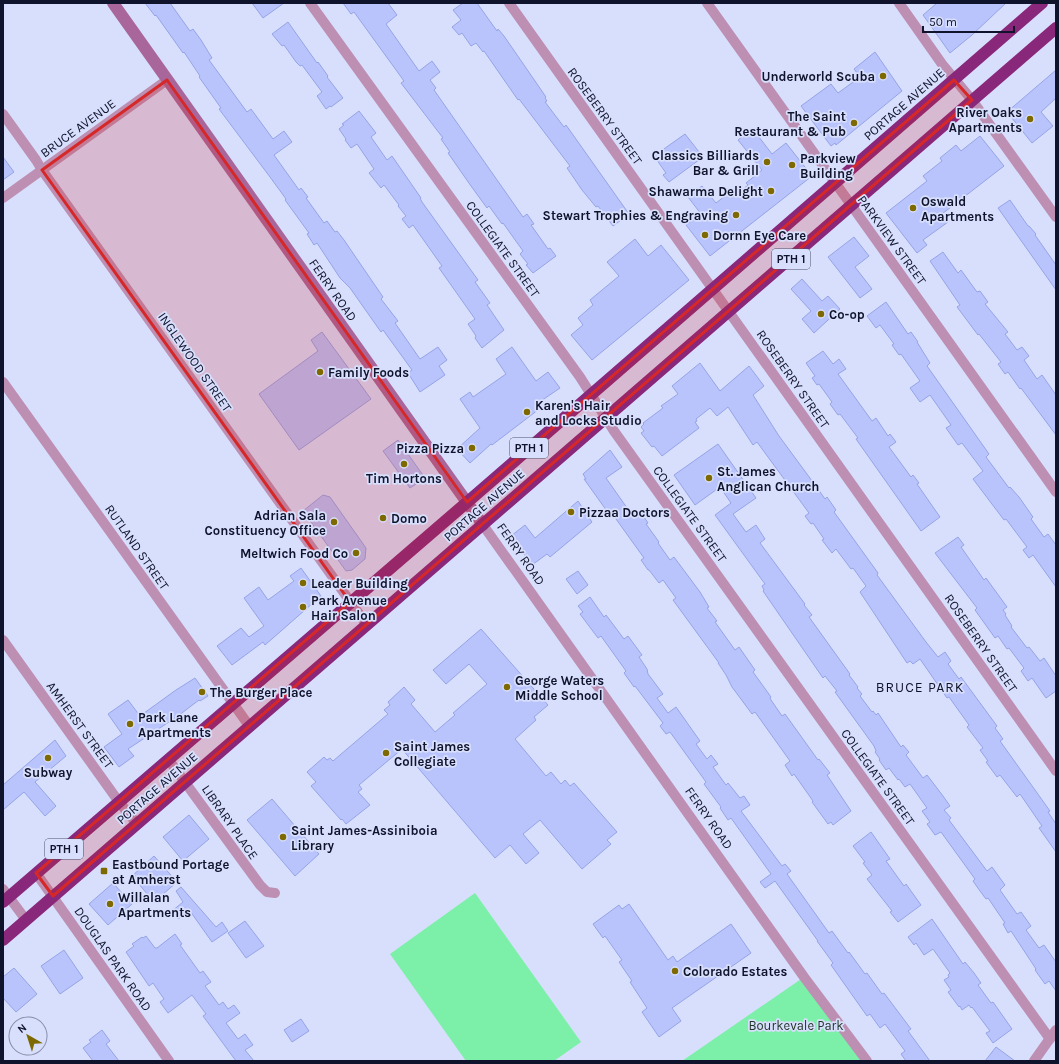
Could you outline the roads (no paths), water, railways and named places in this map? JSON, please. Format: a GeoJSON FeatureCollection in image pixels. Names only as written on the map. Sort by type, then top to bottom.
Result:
{"type":"FeatureCollection","features":[{"type":"Feature","properties":{"kind":"highway","name":"PORTAGE AVENUE"},"geometry":{"type":"LineString","coordinates":[[5,896],[36,873],[119,802],[1042,3]]}},
{"type":"Feature","properties":{"kind":"highway","name":"PORTAGE AVENUE"},"geometry":{"type":"LineString","coordinates":[[3,940],[1056,28]]}},
{"type":"Feature","properties":{"kind":"main road","name":"FERRY ROAD"},"geometry":{"type":"LineString","coordinates":[[113,3],[483,525]]}},
{"type":"Feature","properties":{"kind":"street","name":"COLLEGIATE STREET"},"geometry":{"type":"LineString","coordinates":[[310,3],[606,418],[1053,1034]]}},
{"type":"Feature","properties":{"kind":"street","name":"ROSEBERRY STREET"},"geometry":{"type":"LineString","coordinates":[[509,3],[1056,771]]}},
{"type":"Feature","properties":{"kind":"street","name":"PARKVIEW STREET"},"geometry":{"type":"LineString","coordinates":[[707,3],[1056,492]]}},
{"type":"Feature","properties":{"kind":"street"},"geometry":{"type":"LineString","coordinates":[[899,3],[954,80],[972,100],[1056,217]]}},
{"type":"Feature","properties":{"kind":"street","name":"BRUCE AVENUE"},"geometry":{"type":"LineString","coordinates":[[3,198],[167,80]]}},
{"type":"Feature","properties":{"kind":"street","name":"INGLEWOOD STREET"},"geometry":{"type":"LineString","coordinates":[[3,114],[367,625]]}},
{"type":"Feature","properties":{"kind":"street","name":"RUTLAND STREET"},"geometry":{"type":"LineString","coordinates":[[3,382],[250,727]]}},
{"type":"Feature","properties":{"kind":"street","name":"FERRY ROAD"},"geometry":{"type":"LineString","coordinates":[[483,525],[800,970],[867,1061]]}},
{"type":"Feature","properties":{"kind":"street","name":"AMHERST STREET"},"geometry":{"type":"LineString","coordinates":[[3,640],[119,802],[137,824]]}},
{"type":"Feature","properties":{"kind":"street","name":"LIBRARY PLACE"},"geometry":{"type":"LineString","coordinates":[[168,759],[260,885],[267,892],[275,893]]}},
{"type":"Feature","properties":{"kind":"street","name":"DOUGLAS PARK ROAD"},"geometry":{"type":"LineString","coordinates":[[36,873],[169,1061]]}},
{"type":"Feature","properties":{"kind":"street"},"geometry":{"type":"LineString","coordinates":[[5,896],[26,920]]}},
{"type":"Feature","properties":{"kind":"street"},"geometry":{"type":"LineString","coordinates":[[1034,1061],[1053,1034]]}},
{"type":"Feature","properties":{"kind":"place","name":"Underworld Scuba"},"geometry":{"type":"Point","coordinates":[883,76]}},
{"type":"Feature","properties":{"kind":"place","name":"River Oaks Apartments"},"geometry":{"type":"Point","coordinates":[1030,119]}},
{"type":"Feature","properties":{"kind":"place","name":"The Saint Restaurant & Pub"},"geometry":{"type":"Point","coordinates":[854,123]}},
{"type":"Feature","properties":{"kind":"place","name":"Classics Billiards Bar & Grill"},"geometry":{"type":"Point","coordinates":[767,162]}},
{"type":"Feature","properties":{"kind":"place","name":"Parkview Building"},"geometry":{"type":"Point","coordinates":[792,165]}},
{"type":"Feature","properties":{"kind":"place","name":"Shawarma Delight"},"geometry":{"type":"Point","coordinates":[771,191]}},
{"type":"Feature","properties":{"kind":"place","name":"Oswald Apartments"},"geometry":{"type":"Point","coordinates":[913,208]}},
{"type":"Feature","properties":{"kind":"place","name":"Stewart Trophies & Engraving"},"geometry":{"type":"Point","coordinates":[736,215]}},
{"type":"Feature","properties":{"kind":"place","name":"Dornn Eye Care"},"geometry":{"type":"Point","coordinates":[705,235]}},
{"type":"Feature","properties":{"kind":"place","name":"Co-op"},"geometry":{"type":"Point","coordinates":[821,314]}},
{"type":"Feature","properties":{"kind":"place","name":"Family Foods"},"geometry":{"type":"Point","coordinates":[320,372]}},
{"type":"Feature","properties":{"kind":"place","name":"Karen's Hair and Locks Studio"},"geometry":{"type":"Point","coordinates":[527,412]}},
{"type":"Feature","properties":{"kind":"place","name":"Pizza Pizza"},"geometry":{"type":"Point","coordinates":[472,448]}},
{"type":"Feature","properties":{"kind":"place","name":"Tim Hortons"},"geometry":{"type":"Point","coordinates":[404,464]}},
{"type":"Feature","properties":{"kind":"place","name":"St. James Anglican Church"},"geometry":{"type":"Point","coordinates":[709,478]}},
{"type":"Feature","properties":{"kind":"place","name":"Pizzaa Doctors"},"geometry":{"type":"Point","coordinates":[571,512]}},
{"type":"Feature","properties":{"kind":"place","name":"Domo"},"geometry":{"type":"Point","coordinates":[383,518]}},
{"type":"Feature","properties":{"kind":"place","name":"Adrian Sala Constituency Office"},"geometry":{"type":"Point","coordinates":[334,522]}},
{"type":"Feature","properties":{"kind":"place","name":"Meltwich Food Co"},"geometry":{"type":"Point","coordinates":[356,553]}},
{"type":"Feature","properties":{"kind":"place","name":"Leader Building"},"geometry":{"type":"Point","coordinates":[303,583]}},
{"type":"Feature","properties":{"kind":"place","name":"Park Avenue Hair Salon"},"geometry":{"type":"Point","coordinates":[303,607]}},
{"type":"Feature","properties":{"kind":"place","name":"George Waters Middle School"},"geometry":{"type":"Point","coordinates":[507,687]}},
{"type":"Feature","properties":{"kind":"place","name":"The Burger Place"},"geometry":{"type":"Point","coordinates":[202,692]}},
{"type":"Feature","properties":{"kind":"place","name":"Park Lane Apartments"},"geometry":{"type":"Point","coordinates":[130,724]}},
{"type":"Feature","properties":{"kind":"place","name":"Saint James Collegiate"},"geometry":{"type":"Point","coordinates":[386,753]}},
{"type":"Feature","properties":{"kind":"place","name":"Subway"},"geometry":{"type":"Point","coordinates":[48,758]}},
{"type":"Feature","properties":{"kind":"place","name":"Saint James-Assiniboia Library"},"geometry":{"type":"Point","coordinates":[283,837]}},
{"type":"Feature","properties":{"kind":"place","name":"Eastbound Portage at Amherst"},"geometry":{"type":"Point","coordinates":[104,871]}},
{"type":"Feature","properties":{"kind":"place","name":"Willalan Apartments"},"geometry":{"type":"Point","coordinates":[110,904]}},
{"type":"Feature","properties":{"kind":"place","name":"Colorado Estates"},"geometry":{"type":"Point","coordinates":[675,971]}},
{"type":"Feature","properties":{"kind":"district","name":"BRUCE PARK"},"geometry":{"type":"Point","coordinates":[920,687]}},
{"type":"Feature","properties":{"kind":"park label","name":"Bourkevale Park"},"geometry":{"type":"Point","coordinates":[796,1025]}}]}
